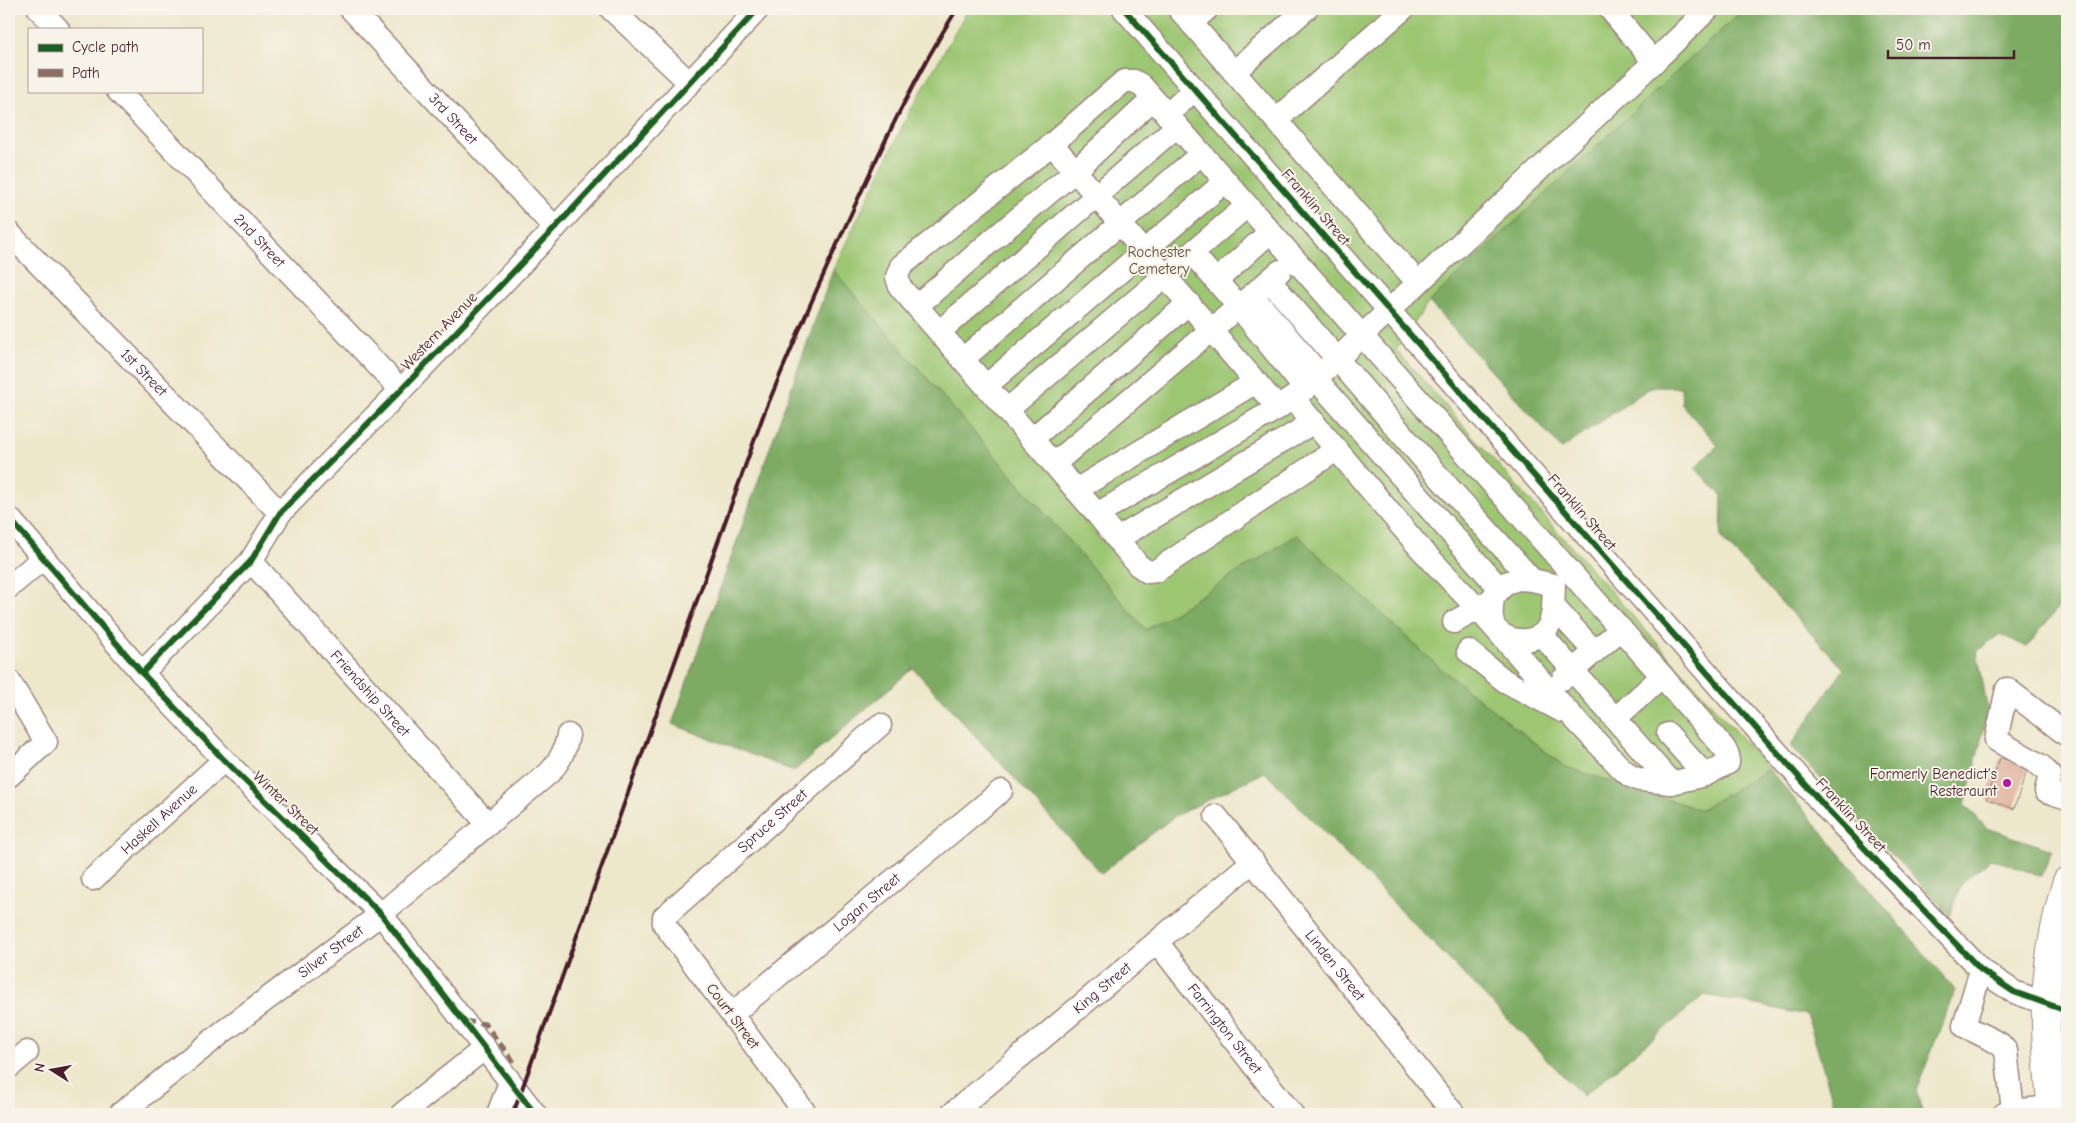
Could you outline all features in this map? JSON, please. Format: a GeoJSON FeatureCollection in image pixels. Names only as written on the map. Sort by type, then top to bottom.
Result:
{"type":"FeatureCollection","features":[{"type":"Feature","properties":{"kind":"main road"},"geometry":{"type":"LineString","coordinates":[[2052,1111],[2057,1008],[2050,955],[2067,881]]}},
{"type":"Feature","properties":{"kind":"street"},"geometry":{"type":"LineString","coordinates":[[39,9],[57,28]]}},
{"type":"Feature","properties":{"kind":"street","name":"3rd Street"},"geometry":{"type":"LineString","coordinates":[[351,9],[555,228]]}},
{"type":"Feature","properties":{"kind":"street"},"geometry":{"type":"LineString","coordinates":[[611,9],[690,83]]}},
{"type":"Feature","properties":{"kind":"street","name":"Western Avenue"},"geometry":{"type":"LineString","coordinates":[[142,673],[251,561],[280,512],[401,390],[555,228],[758,9]]}},
{"type":"Feature","properties":{"kind":"street","name":"Franklin Street"},"geometry":{"type":"LineString","coordinates":[[1124,9],[1827,809],[1981,970],[2006,988],[2057,1008]]}},
{"type":"Feature","properties":{"kind":"street"},"geometry":{"type":"LineString","coordinates":[[1234,72],[1306,9]]}},
{"type":"Feature","properties":{"kind":"street"},"geometry":{"type":"LineString","coordinates":[[1276,120],[1403,9]]}},
{"type":"Feature","properties":{"kind":"street"},"geometry":{"type":"LineString","coordinates":[[1610,9],[1654,62]]}},
{"type":"Feature","properties":{"kind":"street"},"geometry":{"type":"LineString","coordinates":[[1097,514],[1302,390],[1363,337],[1418,282],[1654,62],[1708,9]]}},
{"type":"Feature","properties":{"kind":"street"},"geometry":{"type":"LineString","coordinates":[[1192,13],[1234,72],[1418,282]]}},
{"type":"Feature","properties":{"kind":"street"},"geometry":{"type":"LineString","coordinates":[[1336,450],[1156,571],[1148,572],[1143,569],[1008,410],[900,287],[897,276],[901,266],[1052,144],[1124,81],[1134,82],[1141,86],[1363,337],[1559,588],[1594,651]]}},
{"type":"Feature","properties":{"kind":"street"},"geometry":{"type":"LineString","coordinates":[[939,332],[1096,195],[1166,114],[1195,89]]}},
{"type":"Feature","properties":{"kind":"street","name":"2nd Street"},"geometry":{"type":"LineString","coordinates":[[119,92],[401,390]]}},
{"type":"Feature","properties":{"kind":"street"},"geometry":{"type":"LineString","coordinates":[[916,306],[1075,171],[1166,114]]}},
{"type":"Feature","properties":{"kind":"street"},"geometry":{"type":"LineString","coordinates":[[1052,144],[1256,382],[1302,390]]}},
{"type":"Feature","properties":{"kind":"street"},"geometry":{"type":"LineString","coordinates":[[962,359],[1201,154]]}},
{"type":"Feature","properties":{"kind":"street"},"geometry":{"type":"LineString","coordinates":[[986,386],[1226,181]]}},
{"type":"Feature","properties":{"kind":"street"},"geometry":{"type":"LineString","coordinates":[[1008,410],[1247,206]]}},
{"type":"Feature","properties":{"kind":"street"},"geometry":{"type":"LineString","coordinates":[[1216,281],[1270,232]]}},
{"type":"Feature","properties":{"kind":"street","name":"1st Street"},"geometry":{"type":"LineString","coordinates":[[9,233],[280,512]]}},
{"type":"Feature","properties":{"kind":"street"},"geometry":{"type":"LineString","coordinates":[[1192,253],[1216,281],[1246,301],[1302,390],[1491,598],[1492,620],[1497,630],[1546,696],[1570,714],[1630,776],[1652,783],[1671,784],[1705,775],[1728,763],[1728,755],[1724,748],[1621,629],[1559,588],[1532,580],[1518,579],[1506,583],[1491,598],[1454,622]]}},
{"type":"Feature","properties":{"kind":"street"},"geometry":{"type":"LineString","coordinates":[[1054,464],[1294,259]]}},
{"type":"Feature","properties":{"kind":"street"},"geometry":{"type":"LineString","coordinates":[[1270,280],[1432,469],[1532,580]]}},
{"type":"Feature","properties":{"kind":"street"},"geometry":{"type":"LineString","coordinates":[[1032,439],[1189,303]]}},
{"type":"Feature","properties":{"kind":"street"},"geometry":{"type":"LineString","coordinates":[[1076,490],[1256,382]]}},
{"type":"Feature","properties":{"kind":"street"},"geometry":{"type":"LineString","coordinates":[[1302,390],[1314,422],[1420,548],[1491,598]]}},
{"type":"Feature","properties":{"kind":"street"},"geometry":{"type":"LineString","coordinates":[[1117,539],[1314,422]]}},
{"type":"Feature","properties":{"kind":"street","name":"Winter Street"},"geometry":{"type":"LineString","coordinates":[[9,518],[42,559],[142,673],[224,760],[381,914],[535,1114]]}},
{"type":"Feature","properties":{"kind":"street"},"geometry":{"type":"LineString","coordinates":[[1497,630],[1511,638],[1520,640],[1531,640],[1542,635],[1548,627],[1559,588],[1599,551]]}},
{"type":"Feature","properties":{"kind":"street"},"geometry":{"type":"LineString","coordinates":[[9,587],[42,559]]}},
{"type":"Feature","properties":{"kind":"street","name":"Friendship Street"},"geometry":{"type":"LineString","coordinates":[[251,561],[488,824]]}},
{"type":"Feature","properties":{"kind":"street"},"geometry":{"type":"LineString","coordinates":[[1546,696],[1573,669],[1621,629]]}},
{"type":"Feature","properties":{"kind":"street"},"geometry":{"type":"LineString","coordinates":[[1542,635],[1616,718],[1671,784]]}},
{"type":"Feature","properties":{"kind":"street"},"geometry":{"type":"LineString","coordinates":[[1468,651],[1505,682],[1546,696]]}},
{"type":"Feature","properties":{"kind":"street"},"geometry":{"type":"LineString","coordinates":[[1616,718],[1662,676]]}},
{"type":"Feature","properties":{"kind":"street"},"geometry":{"type":"LineString","coordinates":[[9,681],[46,742],[9,776]]}},
{"type":"Feature","properties":{"kind":"street"},"geometry":{"type":"LineString","coordinates":[[2067,735],[2008,689],[1996,740],[2040,765],[2050,775],[2046,791],[2067,798]]}},
{"type":"Feature","properties":{"kind":"street","name":"Spruce Street"},"geometry":{"type":"LineString","coordinates":[[664,917],[880,726]]}},
{"type":"Feature","properties":{"kind":"street"},"geometry":{"type":"LineString","coordinates":[[1668,734],[1705,775]]}},
{"type":"Feature","properties":{"kind":"street","name":"Silver Street"},"geometry":{"type":"LineString","coordinates":[[120,1114],[224,1031],[381,914],[488,824],[558,763],[565,751],[568,735]]}},
{"type":"Feature","properties":{"kind":"street","name":"Haskell Avenue"},"geometry":{"type":"LineString","coordinates":[[93,879],[224,760]]}},
{"type":"Feature","properties":{"kind":"street","name":"Logan Street"},"geometry":{"type":"LineString","coordinates":[[732,1014],[1001,791]]}},
{"type":"Feature","properties":{"kind":"street","name":"Linden Street"},"geometry":{"type":"LineString","coordinates":[[1216,816],[1454,1114]]}},
{"type":"Feature","properties":{"kind":"street","name":"King Street"},"geometry":{"type":"LineString","coordinates":[[952,1114],[1253,861]]}},
{"type":"Feature","properties":{"kind":"street","name":"Court Street"},"geometry":{"type":"LineString","coordinates":[[664,917],[664,924],[806,1114]]}},
{"type":"Feature","properties":{"kind":"street","name":"Farrington Street"},"geometry":{"type":"LineString","coordinates":[[1157,942],[1292,1114]]}},
{"type":"Feature","properties":{"kind":"street"},"geometry":{"type":"LineString","coordinates":[[1981,970],[1964,1026],[2000,1044],[2006,1051],[2008,1113],[2052,1111]]}},
{"type":"Feature","properties":{"kind":"street"},"geometry":{"type":"LineString","coordinates":[[402,1114],[485,1048]]}},
{"type":"Feature","properties":{"kind":"street"},"geometry":{"type":"LineString","coordinates":[[9,1067],[27,1052]]}},
{"type":"Feature","properties":{"kind":"street"},"geometry":{"type":"LineString","coordinates":[[498,1114],[510,1082]]}},
{"type":"Feature","properties":{"kind":"green space","name":"Rochester Cemetery"},"geometry":{"type":"Polygon","coordinates":[[[968,9],[1744,9],[1429,302],[1396,350],[1769,769],[1701,810],[1565,767],[1441,669],[1297,535],[1146,630],[833,270],[908,115],[968,9]]]}},
{"type":"Feature","properties":{"kind":"green space"},"geometry":{"type":"Polygon","coordinates":[[[1744,9],[2067,9],[2067,525],[2064,528],[2067,531],[2067,596],[2027,647],[2000,634],[1977,651],[1988,711],[1965,804],[1986,828],[2052,850],[2042,876],[1991,859],[1962,882],[1950,915],[1790,746],[1844,669],[1721,538],[1722,496],[1695,468],[1718,445],[1682,405],[1681,387],[1651,387],[1562,449],[1429,302],[1744,9]]]}},
{"type":"Feature","properties":{"kind":"green space"},"geometry":{"type":"Polygon","coordinates":[[[833,270],[1146,630],[1297,535],[1441,669],[1565,767],[1701,810],[1769,769],[1955,990],[1916,1091],[1923,1114],[1837,1114],[1807,1015],[1705,995],[1583,1096],[1265,772],[1175,816],[1101,873],[913,668],[794,771],[672,724],[833,270]]]}},
{"type":"Feature","properties":{"kind":"building","name":"Formerly Benedict's Resteraunt"},"geometry":{"type":"Polygon","coordinates":[[[2000,758],[2028,767],[2014,809],[1986,799],[2000,758]]]}},
{"type":"Feature","properties":{"kind":"railway"},"geometry":{"type":"LineString","coordinates":[[513,1114],[763,416],[839,239],[875,162],[914,84],[957,9]]}},
{"type":"Feature","properties":{"kind":"marked path"},"geometry":{"type":"LineString","coordinates":[[464,1021],[485,1024],[514,1062]]}},
{"type":"Feature","properties":{"kind":"cycle path"},"geometry":{"type":"LineString","coordinates":[[142,673],[251,561],[280,513],[401,390],[555,228],[758,9]]}},
{"type":"Feature","properties":{"kind":"cycle path"},"geometry":{"type":"LineString","coordinates":[[1124,9],[1827,809],[1981,970],[2014,992],[2067,1011]]}},
{"type":"Feature","properties":{"kind":"cycle path"},"geometry":{"type":"LineString","coordinates":[[9,518],[142,673],[224,760],[381,914],[535,1114]]}},
{"type":"Feature","properties":{"kind":"place","name":"Formerly Benedict's Resteraunt"},"geometry":{"type":"Point","coordinates":[2007,783]}}]}
